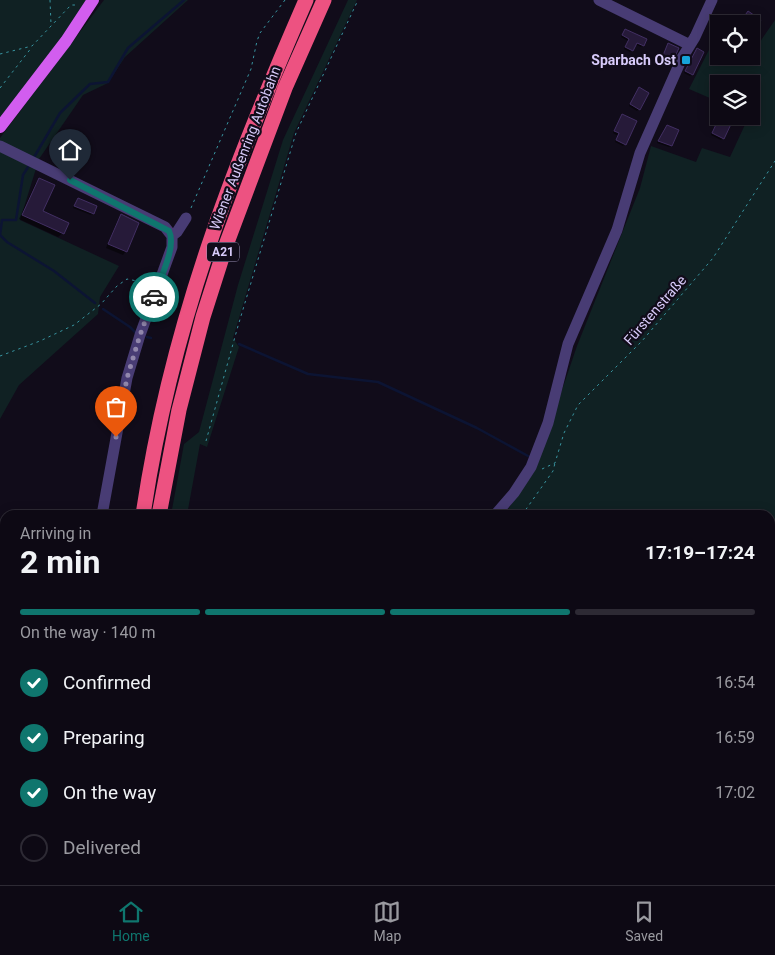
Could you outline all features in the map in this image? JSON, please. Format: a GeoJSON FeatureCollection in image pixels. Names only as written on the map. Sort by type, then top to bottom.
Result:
{"type":"FeatureCollection","features":[{"type":"Feature","properties":{"kind":"highway","name":"Wiener Außenring Autobahn"},"geometry":{"type":"LineString","coordinates":[[144,510],[149,472],[163,405],[191,300],[243,150],[306,0]]}},
{"type":"Feature","properties":{"kind":"highway","name":"Wiener Außenring Autobahn"},"geometry":{"type":"LineString","coordinates":[[160,510],[179,410],[203,316],[223,254],[285,88],[324,0]]}},
{"type":"Feature","properties":{"kind":"main road"},"geometry":{"type":"LineString","coordinates":[[0,127],[66,41],[90,4]]}},
{"type":"Feature","properties":{"kind":"street"},"geometry":{"type":"LineString","coordinates":[[599,0],[690,45]]}},
{"type":"Feature","properties":{"kind":"street"},"geometry":{"type":"LineString","coordinates":[[499,510],[514,493],[531,467],[548,423],[568,344],[617,230],[640,153],[674,75],[712,0]]}},
{"type":"Feature","properties":{"kind":"street"},"geometry":{"type":"LineString","coordinates":[[0,146],[165,228],[172,236],[172,248],[140,335],[127,378],[103,510]]}},
{"type":"Feature","properties":{"kind":"street"},"geometry":{"type":"LineString","coordinates":[[172,236],[178,232],[186,218]]}},
{"type":"Feature","properties":{"kind":"path"},"geometry":{"type":"LineString","coordinates":[[50,0],[51,25]]}},
{"type":"Feature","properties":{"kind":"path"},"geometry":{"type":"LineString","coordinates":[[186,218],[251,69],[260,33],[285,0]]}},
{"type":"Feature","properties":{"kind":"path"},"geometry":{"type":"LineString","coordinates":[[206,441],[238,326],[296,133],[358,0]]}},
{"type":"Feature","properties":{"kind":"path"},"geometry":{"type":"LineString","coordinates":[[0,88],[32,46],[71,5],[82,6],[90,4]]}},
{"type":"Feature","properties":{"kind":"path"},"geometry":{"type":"LineString","coordinates":[[0,54],[32,46]]}},
{"type":"Feature","properties":{"kind":"path","name":"Fürstenstraße"},"geometry":{"type":"LineString","coordinates":[[526,510],[553,471],[564,433],[578,405],[642,341],[713,258],[775,161]]}},
{"type":"Feature","properties":{"kind":"path"},"geometry":{"type":"LineString","coordinates":[[0,356],[40,341],[74,324],[101,304],[118,286],[127,280],[137,280],[156,289]]}},
{"type":"Feature","properties":{"kind":"path"},"geometry":{"type":"LineString","coordinates":[[548,467],[555,463]]}},
{"type":"Feature","properties":{"kind":"shaded area"},"geometry":{"type":"Polygon","coordinates":[[[0,0],[88,0],[71,29],[0,122],[0,0]]]}},
{"type":"Feature","properties":{"kind":"shaded area"},"geometry":{"type":"Polygon","coordinates":[[[104,0],[188,0],[125,57],[108,83],[83,95],[39,159],[20,220],[119,266],[100,297],[98,314],[19,385],[0,419],[0,138],[104,0]]]}},
{"type":"Feature","properties":{"kind":"shaded area"},"geometry":{"type":"Polygon","coordinates":[[[348,0],[357,0],[294,133],[233,338],[239,347],[207,447],[200,444],[188,510],[172,510],[184,444],[199,432],[238,285],[283,140],[348,0]]]}},
{"type":"Feature","properties":{"kind":"shaded area"},"geometry":{"type":"Polygon","coordinates":[[[775,20],[775,510],[507,510],[534,472],[577,346],[640,188],[651,146],[696,162],[702,148],[730,157],[745,125],[760,125],[760,75],[710,75],[710,98],[689,89],[710,48],[710,65],[760,65],[760,42],[775,20]]]}},
{"type":"Feature","properties":{"kind":"building"},"geometry":{"type":"Polygon","coordinates":[[[748,11],[754,15],[745,15],[748,11]]]}},
{"type":"Feature","properties":{"kind":"building"},"geometry":{"type":"Polygon","coordinates":[[[625,29],[647,39],[644,46],[637,43],[633,51],[625,47],[629,39],[622,35],[625,29]]]}},
{"type":"Feature","properties":{"kind":"building"},"geometry":{"type":"Polygon","coordinates":[[[668,43],[679,48],[672,63],[662,58],[668,43]]]}},
{"type":"Feature","properties":{"kind":"building"},"geometry":{"type":"Polygon","coordinates":[[[697,48],[704,52],[693,75],[685,71],[697,48]]]}},
{"type":"Feature","properties":{"kind":"building"},"geometry":{"type":"Polygon","coordinates":[[[639,87],[649,93],[640,110],[630,104],[639,87]]]}},
{"type":"Feature","properties":{"kind":"building"},"geometry":{"type":"Polygon","coordinates":[[[622,114],[637,121],[626,145],[616,140],[619,133],[614,131],[622,114]]]}},
{"type":"Feature","properties":{"kind":"building"},"geometry":{"type":"Polygon","coordinates":[[[667,125],[679,130],[672,146],[658,141],[667,125]]]}},
{"type":"Feature","properties":{"kind":"building"},"geometry":{"type":"Polygon","coordinates":[[[716,125],[731,125],[724,139],[712,133],[716,125]]]}},
{"type":"Feature","properties":{"kind":"building"},"geometry":{"type":"Polygon","coordinates":[[[39,178],[55,185],[43,211],[69,223],[64,234],[22,215],[39,178]]]}},
{"type":"Feature","properties":{"kind":"building"},"geometry":{"type":"Polygon","coordinates":[[[78,198],[97,206],[94,214],[74,206],[78,198]]]}},
{"type":"Feature","properties":{"kind":"building"},"geometry":{"type":"Polygon","coordinates":[[[121,214],[139,223],[127,252],[108,244],[121,214]]]}},
{"type":"Feature","properties":{"kind":"waterway"},"geometry":{"type":"LineString","coordinates":[[33,159],[60,113],[90,84],[108,82],[128,48],[184,0]]}},
{"type":"Feature","properties":{"kind":"waterway"},"geometry":{"type":"LineString","coordinates":[[0,235],[2,220],[16,220],[23,175],[30,164]]}},
{"type":"Feature","properties":{"kind":"waterway"},"geometry":{"type":"LineString","coordinates":[[0,235],[7,242],[54,271],[95,303]]}},
{"type":"Feature","properties":{"kind":"waterway"},"geometry":{"type":"LineString","coordinates":[[103,309],[136,333]]}},
{"type":"Feature","properties":{"kind":"waterway"},"geometry":{"type":"LineString","coordinates":[[147,337],[151,338]]}},
{"type":"Feature","properties":{"kind":"waterway"},"geometry":{"type":"LineString","coordinates":[[239,344],[308,374],[378,382],[477,428],[528,456]]}},
{"type":"Feature","properties":{"kind":"way so far"},"geometry":{"type":"LineString","coordinates":[[116,437],[127,378],[154,297]]}},
{"type":"Feature","properties":{"kind":"place","name":"Sparbach Ost"},"geometry":{"type":"Point","coordinates":[686,60]}},
{"type":"Feature","properties":{"kind":"route"},"geometry":{"type":"LineString","coordinates":[[70,180],[169,231],[172,236],[172,248],[154,297]]}}]}
